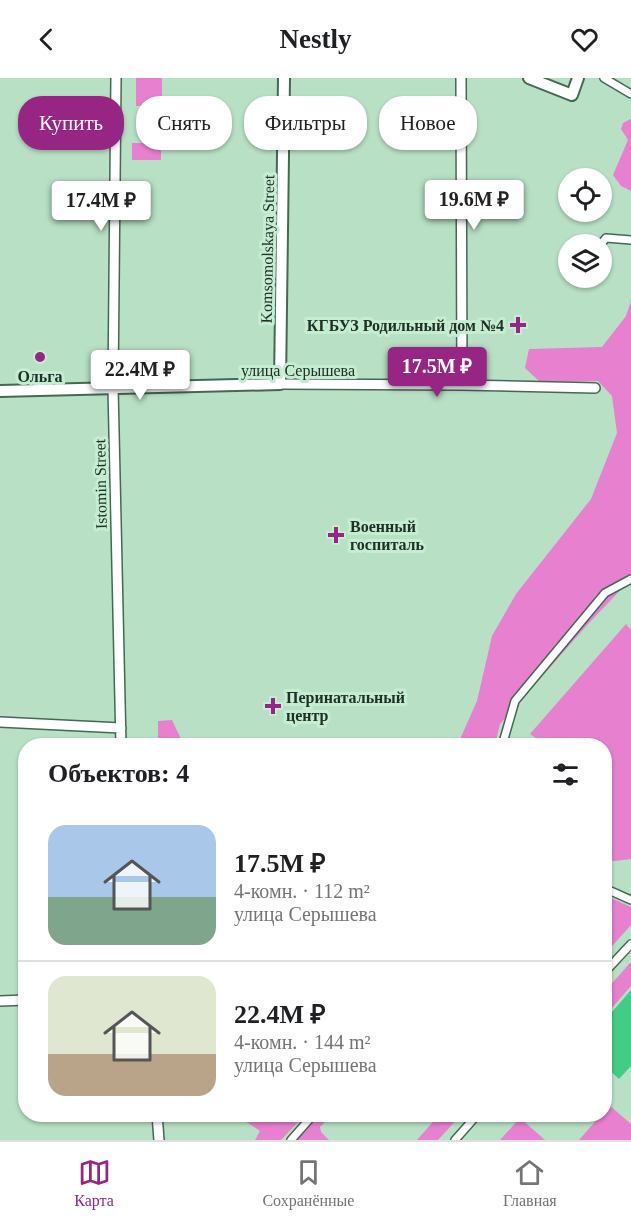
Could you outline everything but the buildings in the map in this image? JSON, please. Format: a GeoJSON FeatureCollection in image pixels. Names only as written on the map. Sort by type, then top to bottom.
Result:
{"type":"FeatureCollection","features":[{"type":"Feature","properties":{"kind":"street","name":"Istomin Street"},"geometry":{"type":"LineString","coordinates":[[116,78],[113,387],[121,738]]}},
{"type":"Feature","properties":{"kind":"street","name":"Komsomolskaya Street"},"geometry":{"type":"LineString","coordinates":[[280,384],[284,78]]}},
{"type":"Feature","properties":{"kind":"street"},"geometry":{"type":"LineString","coordinates":[[461,78],[462,385]]}},
{"type":"Feature","properties":{"kind":"street"},"geometry":{"type":"LineString","coordinates":[[530,78],[572,95],[578,78]]}},
{"type":"Feature","properties":{"kind":"street"},"geometry":{"type":"LineString","coordinates":[[604,78],[631,94]]}},
{"type":"Feature","properties":{"kind":"street"},"geometry":{"type":"LineString","coordinates":[[612,238],[631,240]]}},
{"type":"Feature","properties":{"kind":"street","name":"улица Серышева"},"geometry":{"type":"LineString","coordinates":[[0,391],[280,384],[595,388]]}},
{"type":"Feature","properties":{"kind":"street"},"geometry":{"type":"LineString","coordinates":[[504,738],[515,702],[606,593],[631,579]]}},
{"type":"Feature","properties":{"kind":"street"},"geometry":{"type":"LineString","coordinates":[[0,722],[121,728]]}},
{"type":"Feature","properties":{"kind":"street"},"geometry":{"type":"LineString","coordinates":[[612,892],[631,900]]}},
{"type":"Feature","properties":{"kind":"street"},"geometry":{"type":"LineString","coordinates":[[612,964],[631,944]]}},
{"type":"Feature","properties":{"kind":"street"},"geometry":{"type":"LineString","coordinates":[[0,1001],[18,1000]]}},
{"type":"Feature","properties":{"kind":"street"},"geometry":{"type":"LineString","coordinates":[[158,1122],[159,1140]]}},
{"type":"Feature","properties":{"kind":"street"},"geometry":{"type":"LineString","coordinates":[[291,1140],[307,1122]]}},
{"type":"Feature","properties":{"kind":"street"},"geometry":{"type":"LineString","coordinates":[[455,1140],[471,1122]]}},
{"type":"Feature","properties":{"kind":"shaded area"},"geometry":{"type":"Polygon","coordinates":[[[136,78],[162,78],[162,96],[136,96],[136,78]]]}},
{"type":"Feature","properties":{"kind":"shaded area"},"geometry":{"type":"Polygon","coordinates":[[[631,119],[631,191],[621,186],[613,175],[628,140],[621,129],[623,123],[631,119]]]}},
{"type":"Feature","properties":{"kind":"shaded area"},"geometry":{"type":"Polygon","coordinates":[[[132,143],[136,143],[136,150],[161,150],[161,160],[132,160],[132,143]]]}},
{"type":"Feature","properties":{"kind":"shaded area"},"geometry":{"type":"Polygon","coordinates":[[[631,301],[631,579],[500,724],[497,738],[461,738],[477,701],[492,636],[516,594],[591,499],[617,433],[612,396],[598,381],[540,382],[525,368],[529,349],[602,347],[626,316],[631,301]]]}},
{"type":"Feature","properties":{"kind":"shaded area"},"geometry":{"type":"Polygon","coordinates":[[[626,624],[631,630],[631,859],[612,861],[612,738],[536,738],[530,734],[626,624]]]}},
{"type":"Feature","properties":{"kind":"shaded area"},"geometry":{"type":"Polygon","coordinates":[[[172,720],[181,738],[158,738],[158,721],[172,720]]]}},
{"type":"Feature","properties":{"kind":"shaded area"},"geometry":{"type":"Polygon","coordinates":[[[612,899],[631,907],[631,925],[612,946],[612,899]]]}},
{"type":"Feature","properties":{"kind":"shaded area"},"geometry":{"type":"Polygon","coordinates":[[[631,962],[631,986],[612,1008],[612,983],[631,962]]]}},
{"type":"Feature","properties":{"kind":"shaded area"},"geometry":{"type":"Polygon","coordinates":[[[631,990],[631,1066],[619,1079],[612,1072],[612,1012],[631,990]]]}},
{"type":"Feature","properties":{"kind":"shaded area"},"geometry":{"type":"Polygon","coordinates":[[[612,1108],[631,1124],[631,1140],[579,1140],[595,1122],[612,1122],[612,1108]]]}},
{"type":"Feature","properties":{"kind":"shaded area"},"geometry":{"type":"Polygon","coordinates":[[[246,1122],[298,1122],[281,1140],[255,1140],[260,1131],[246,1122]]]}},
{"type":"Feature","properties":{"kind":"shaded area"},"geometry":{"type":"Polygon","coordinates":[[[313,1122],[325,1122],[320,1127],[321,1132],[329,1140],[296,1140],[313,1122]]]}},
{"type":"Feature","properties":{"kind":"shaded area"},"geometry":{"type":"Polygon","coordinates":[[[433,1122],[455,1122],[438,1140],[417,1140],[433,1122]]]}},
{"type":"Feature","properties":{"kind":"shaded area"},"geometry":{"type":"Polygon","coordinates":[[[516,1122],[525,1122],[545,1140],[500,1140],[516,1122]]]}},
{"type":"Feature","properties":{"kind":"place","name":"КГБУЗ Родильный дом №4"},"geometry":{"type":"Point","coordinates":[518,325]}},
{"type":"Feature","properties":{"kind":"place","name":"Ольга"},"geometry":{"type":"Point","coordinates":[40,357]}},
{"type":"Feature","properties":{"kind":"place","name":"Военный госпиталь"},"geometry":{"type":"Point","coordinates":[336,535]}},
{"type":"Feature","properties":{"kind":"place","name":"Перинатальный центр"},"geometry":{"type":"Point","coordinates":[273,706]}}]}
